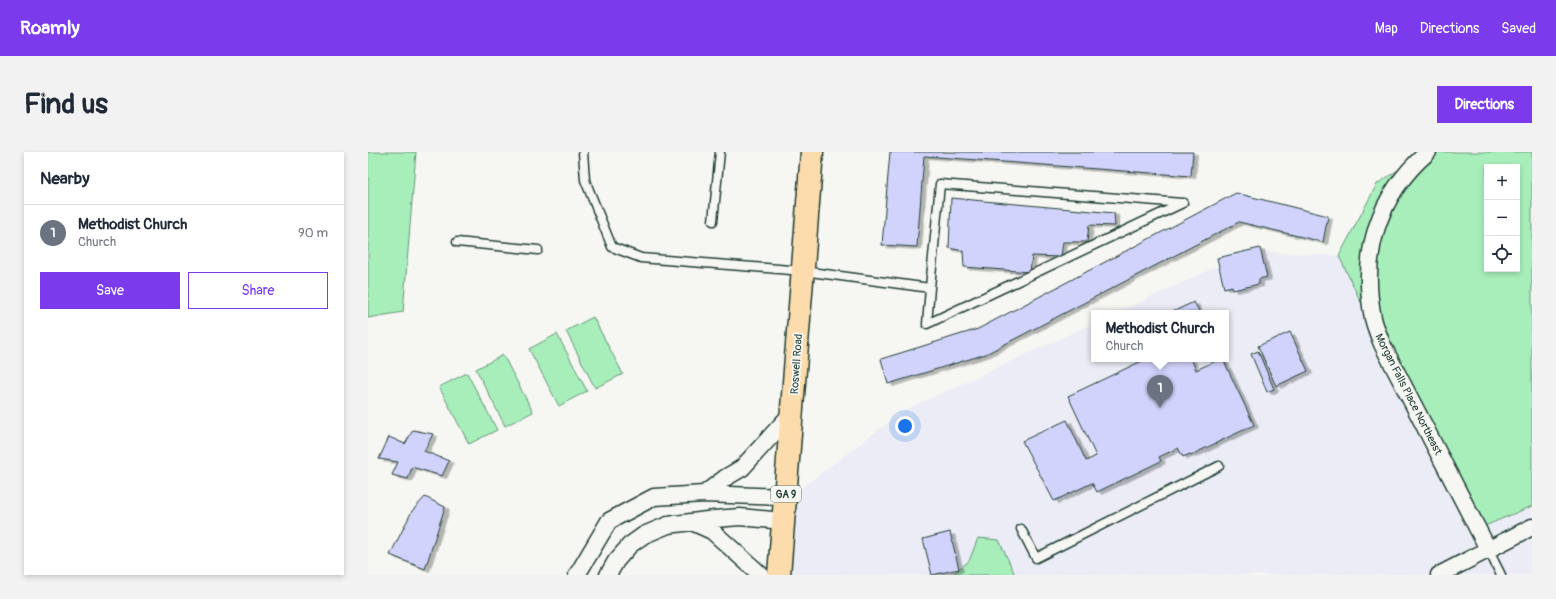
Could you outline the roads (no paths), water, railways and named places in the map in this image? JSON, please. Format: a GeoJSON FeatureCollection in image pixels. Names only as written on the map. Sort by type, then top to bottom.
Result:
{"type":"FeatureCollection","features":[{"type":"Feature","properties":{"kind":"main road","name":"Roswell Road"},"geometry":{"type":"LineString","coordinates":[[779,575],[812,152]]}},
{"type":"Feature","properties":{"kind":"street","name":"Morgan Falls Place Northeast"},"geometry":{"type":"LineString","coordinates":[[1428,152],[1395,188],[1382,213],[1371,245],[1368,284],[1373,320],[1382,344],[1488,549]]}},
{"type":"Feature","properties":{"kind":"street"},"geometry":{"type":"LineString","coordinates":[[704,494],[725,478],[742,468],[792,413]]}},
{"type":"Feature","properties":{"kind":"street"},"geometry":{"type":"LineString","coordinates":[[577,575],[609,521],[654,497],[704,494],[785,497]]}},
{"type":"Feature","properties":{"kind":"street"},"geometry":{"type":"LineString","coordinates":[[608,575],[616,561],[630,545],[644,535],[668,525],[740,517],[783,521]]}},
{"type":"Feature","properties":{"kind":"street"},"geometry":{"type":"LineString","coordinates":[[692,522],[712,531],[762,575]]}},
{"type":"Feature","properties":{"kind":"street"},"geometry":{"type":"LineString","coordinates":[[1439,575],[1532,527]]}},
{"type":"Feature","properties":{"kind":"lane"},"geometry":{"type":"LineString","coordinates":[[583,152],[585,180],[612,247],[641,258],[802,271],[930,288]]}},
{"type":"Feature","properties":{"kind":"lane"},"geometry":{"type":"LineString","coordinates":[[713,221],[720,152]]}},
{"type":"Feature","properties":{"kind":"lane"},"geometry":{"type":"LineString","coordinates":[[940,184],[1183,203],[927,324],[930,288],[940,184]]}},
{"type":"Feature","properties":{"kind":"lane"},"geometry":{"type":"LineString","coordinates":[[457,242],[538,250]]}},
{"type":"Feature","properties":{"kind":"lane"},"geometry":{"type":"LineString","coordinates":[[1021,529],[1036,558],[1219,466]]}},
{"type":"Feature","properties":{"kind":"lane"},"geometry":{"type":"LineString","coordinates":[[1488,549],[1501,575]]}},
{"type":"Feature","properties":{"kind":"place","name":"Methodist Church"},"geometry":{"type":"Point","coordinates":[1160,408]}}]}
